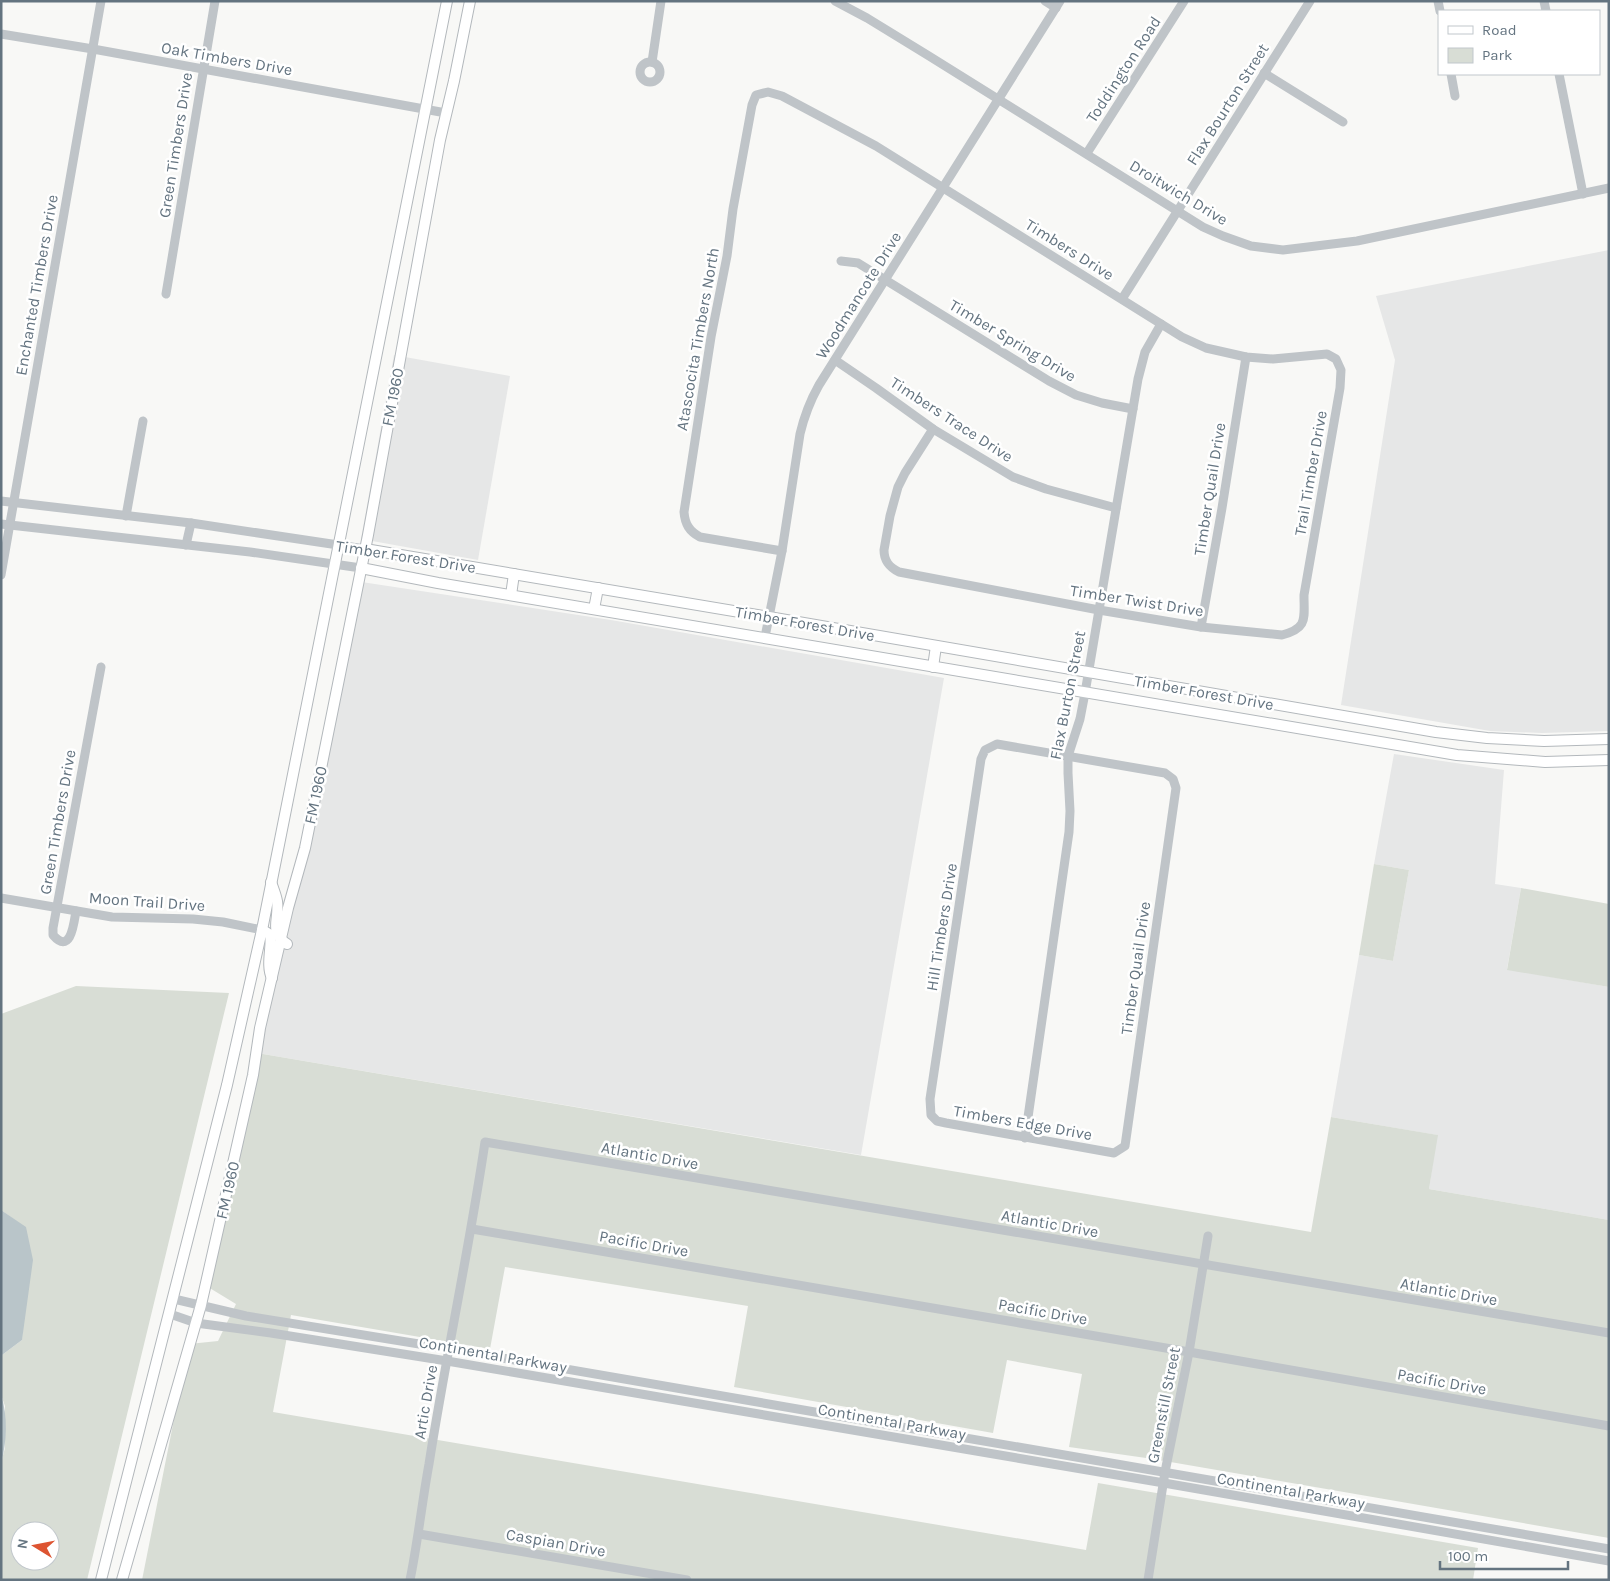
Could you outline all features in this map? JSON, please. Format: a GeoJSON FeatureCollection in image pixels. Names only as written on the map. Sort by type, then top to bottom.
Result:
{"type":"FeatureCollection","features":[{"type":"Feature","properties":{"kind":"main road","name":"FM 1960"},"geometry":{"type":"LineString","coordinates":[[101,1580],[174,1299],[227,1084],[262,930],[447,1]]}},
{"type":"Feature","properties":{"kind":"main road","name":"FM 1960"},"geometry":{"type":"LineString","coordinates":[[122,1580],[201,1305],[253,1075],[260,1028],[272,979],[284,942],[305,848],[365,549],[426,213],[470,1]]}},
{"type":"Feature","properties":{"kind":"main road","name":"Timber Forest Drive"},"geometry":{"type":"LineString","coordinates":[[365,549],[1436,732],[1544,742],[1609,739]]}},
{"type":"Feature","properties":{"kind":"main road","name":"Timber Forest Drive"},"geometry":{"type":"LineString","coordinates":[[361,568],[1456,755],[1545,762],[1609,760]]}},
{"type":"Feature","properties":{"kind":"main road"},"geometry":{"type":"LineString","coordinates":[[511,595],[514,574]]}},
{"type":"Feature","properties":{"kind":"main road"},"geometry":{"type":"LineString","coordinates":[[594,609],[598,588]]}},
{"type":"Feature","properties":{"kind":"main road"},"geometry":{"type":"LineString","coordinates":[[933,666],[936,646]]}},
{"type":"Feature","properties":{"kind":"main road"},"geometry":{"type":"LineString","coordinates":[[271,881],[278,901],[276,931],[284,942]]}},
{"type":"Feature","properties":{"kind":"main road"},"geometry":{"type":"LineString","coordinates":[[262,930],[269,934],[271,938],[268,972],[272,979]]}},
{"type":"Feature","properties":{"kind":"street","name":"Enchanted Timbers Drive"},"geometry":{"type":"LineString","coordinates":[[1,575],[6,525],[14,503],[101,1]]}},
{"type":"Feature","properties":{"kind":"street","name":"Green Timbers Drive"},"geometry":{"type":"LineString","coordinates":[[166,294],[215,1]]}},
{"type":"Feature","properties":{"kind":"street"},"geometry":{"type":"LineString","coordinates":[[652,62],[661,1]]}},
{"type":"Feature","properties":{"kind":"street","name":"Droitwich Drive"},"geometry":{"type":"LineString","coordinates":[[835,1],[867,18],[1177,211],[1223,236],[1261,248],[1283,250],[1356,241],[1609,188]]}},
{"type":"Feature","properties":{"kind":"street"},"geometry":{"type":"LineString","coordinates":[[1046,1],[1058,5]]}},
{"type":"Feature","properties":{"kind":"street","name":"Toddington Road"},"geometry":{"type":"LineString","coordinates":[[1087,154],[1184,1]]}},
{"type":"Feature","properties":{"kind":"street","name":"Flax Bourton Street"},"geometry":{"type":"LineString","coordinates":[[1122,299],[1310,1]]}},
{"type":"Feature","properties":{"kind":"street","name":"Woodmancote Drive"},"geometry":{"type":"LineString","coordinates":[[765,637],[782,551],[800,434],[805,415],[818,385],[1058,5]]}},
{"type":"Feature","properties":{"kind":"street","name":"Oak Timbers Drive"},"geometry":{"type":"LineString","coordinates":[[1,34],[446,113]]}},
{"type":"Feature","properties":{"kind":"street"},"geometry":{"type":"LineString","coordinates":[[1264,73],[1343,122]]}},
{"type":"Feature","properties":{"kind":"street"},"geometry":{"type":"LineString","coordinates":[[1451,75],[1455,96]]}},
{"type":"Feature","properties":{"kind":"street"},"geometry":{"type":"LineString","coordinates":[[1559,75],[1583,194]]}},
{"type":"Feature","properties":{"kind":"street","name":"Atascocita Timbers North"},"geometry":{"type":"LineString","coordinates":[[782,551],[700,537],[688,528],[684,520],[684,512],[711,337],[727,256],[752,105],[756,95],[768,92],[792,101]]}},
{"type":"Feature","properties":{"kind":"street","name":"Timbers Drive"},"geometry":{"type":"LineString","coordinates":[[792,101],[868,142],[1194,343],[1224,353],[1246,357],[1273,359],[1327,354],[1336,359],[1341,372]]}},
{"type":"Feature","properties":{"kind":"street","name":"Timber Spring Drive"},"geometry":{"type":"LineString","coordinates":[[841,261],[858,263],[886,279],[1076,396],[1133,409]]}},
{"type":"Feature","properties":{"kind":"street","name":"Flax Burton Street"},"geometry":{"type":"LineString","coordinates":[[1025,1138],[1070,832],[1068,756],[1080,719],[1142,358],[1161,324]]}},
{"type":"Feature","properties":{"kind":"street","name":"Timber Quail Drive"},"geometry":{"type":"LineString","coordinates":[[1201,627],[1246,357]]}},
{"type":"Feature","properties":{"kind":"street","name":"Timbers Trace Drive"},"geometry":{"type":"LineString","coordinates":[[835,360],[933,429],[1013,477],[1046,489],[1116,508]]}},
{"type":"Feature","properties":{"kind":"street","name":"Trail Timber Drive"},"geometry":{"type":"LineString","coordinates":[[1307,579],[1340,388],[1341,372]]}},
{"type":"Feature","properties":{"kind":"street"},"geometry":{"type":"LineString","coordinates":[[126,516],[142,421]]}},
{"type":"Feature","properties":{"kind":"street","name":"Timber Twist Drive"},"geometry":{"type":"LineString","coordinates":[[933,429],[898,487],[890,516],[884,557],[890,567],[899,572],[1099,610],[1201,627],[1282,635],[1295,632],[1304,619],[1304,596],[1307,579]]}},
{"type":"Feature","properties":{"kind":"street","name":"Timber Forest Drive"},"geometry":{"type":"LineString","coordinates":[[1,501],[191,523],[365,549]]}},
{"type":"Feature","properties":{"kind":"street"},"geometry":{"type":"LineString","coordinates":[[186,545],[191,523]]}},
{"type":"Feature","properties":{"kind":"street","name":"Timber Forest Drive"},"geometry":{"type":"LineString","coordinates":[[6,525],[186,545],[361,568]]}},
{"type":"Feature","properties":{"kind":"street","name":"Green Timbers Drive"},"geometry":{"type":"LineString","coordinates":[[76,911],[72,936],[68,940],[57,940],[53,935],[57,907],[101,666]]}},
{"type":"Feature","properties":{"kind":"street","name":"Hill Timbers Drive"},"geometry":{"type":"LineString","coordinates":[[931,1115],[930,1099],[981,759],[985,750],[997,744],[1068,756]]}},
{"type":"Feature","properties":{"kind":"street","name":"Timber Quail Drive"},"geometry":{"type":"LineString","coordinates":[[1068,756],[1165,773],[1173,779],[1176,788],[1125,1146],[1112,1153]]}},
{"type":"Feature","properties":{"kind":"street","name":"Moon Trail Drive"},"geometry":{"type":"LineString","coordinates":[[1,898],[112,917],[178,918],[219,922],[262,930]]}},
{"type":"Feature","properties":{"kind":"street","name":"Timbers Edge Drive"},"geometry":{"type":"LineString","coordinates":[[931,1115],[938,1121],[946,1123],[1112,1153]]}},
{"type":"Feature","properties":{"kind":"street","name":"Artic Drive"},"geometry":{"type":"LineString","coordinates":[[410,1580],[486,1142]]}},
{"type":"Feature","properties":{"kind":"street","name":"Atlantic Drive"},"geometry":{"type":"LineString","coordinates":[[486,1142],[1609,1334]]}},
{"type":"Feature","properties":{"kind":"street","name":"Pacific Drive"},"geometry":{"type":"LineString","coordinates":[[472,1229],[1609,1426]]}},
{"type":"Feature","properties":{"kind":"street","name":"Greenstill Street"},"geometry":{"type":"LineString","coordinates":[[1148,1580],[1165,1472],[1189,1352],[1208,1236]]}},
{"type":"Feature","properties":{"kind":"street","name":"Continental Parkway"},"geometry":{"type":"LineString","coordinates":[[174,1299],[246,1316],[450,1349],[1609,1549]]}},
{"type":"Feature","properties":{"kind":"street","name":"Continental Parkway"},"geometry":{"type":"LineString","coordinates":[[170,1314],[196,1323],[447,1361],[1609,1561]]}},
{"type":"Feature","properties":{"kind":"street","name":"Caspian Drive"},"geometry":{"type":"LineString","coordinates":[[419,1534],[687,1580]]}},
{"type":"Feature","properties":{"kind":"shaded area"},"geometry":{"type":"Polygon","coordinates":[[[1609,250],[1609,731],[1542,733],[1490,731],[1341,705],[1395,360],[1376,296],[1609,250]]]}},
{"type":"Feature","properties":{"kind":"shaded area"},"geometry":{"type":"Polygon","coordinates":[[[394,355],[510,376],[478,560],[361,539],[394,355]]]}},
{"type":"Feature","properties":{"kind":"shaded area"},"geometry":{"type":"Polygon","coordinates":[[[355,581],[611,620],[944,678],[861,1155],[257,1053],[355,581]]]}},
{"type":"Feature","properties":{"kind":"shaded area"},"geometry":{"type":"Polygon","coordinates":[[[1394,754],[1504,770],[1495,884],[1521,888],[1507,969],[1609,987],[1609,1220],[1429,1189],[1437,1135],[1331,1117],[1359,955],[1393,961],[1409,870],[1374,864],[1394,754]]]}},
{"type":"Feature","properties":{"kind":"shaded area"},"geometry":{"type":"Polygon","coordinates":[[[1,1210],[26,1227],[33,1260],[22,1340],[2,1355],[1,1359],[1,1210]]]}},
{"type":"Feature","properties":{"kind":"shaded area"},"geometry":{"type":"Polygon","coordinates":[[[1,1395],[6,1429],[1,1463],[1,1395]]]}},
{"type":"Feature","properties":{"kind":"green space"},"geometry":{"type":"Polygon","coordinates":[[[1374,864],[1409,870],[1393,961],[1359,955],[1374,864]]]}},
{"type":"Feature","properties":{"kind":"green space"},"geometry":{"type":"Polygon","coordinates":[[[1521,888],[1609,904],[1609,987],[1507,970],[1521,888]]]}},
{"type":"Feature","properties":{"kind":"green space"},"geometry":{"type":"Polygon","coordinates":[[[76,986],[229,993],[87,1580],[1,1580],[1,1463],[5,1448],[5,1406],[1,1395],[1,1359],[2,1355],[22,1340],[26,1228],[1,1210],[1,1014],[76,986]]]}},
{"type":"Feature","properties":{"kind":"green space"},"geometry":{"type":"Polygon","coordinates":[[[257,1053],[1311,1232],[1331,1117],[1438,1135],[1429,1189],[1609,1220],[1609,1538],[1153,1459],[1069,1447],[1082,1374],[1007,1360],[993,1433],[734,1387],[748,1306],[505,1267],[490,1349],[291,1315],[273,1412],[1086,1550],[1098,1483],[1478,1548],[1473,1580],[142,1580],[189,1344],[218,1341],[236,1304],[208,1287],[257,1053]]]}}]}
